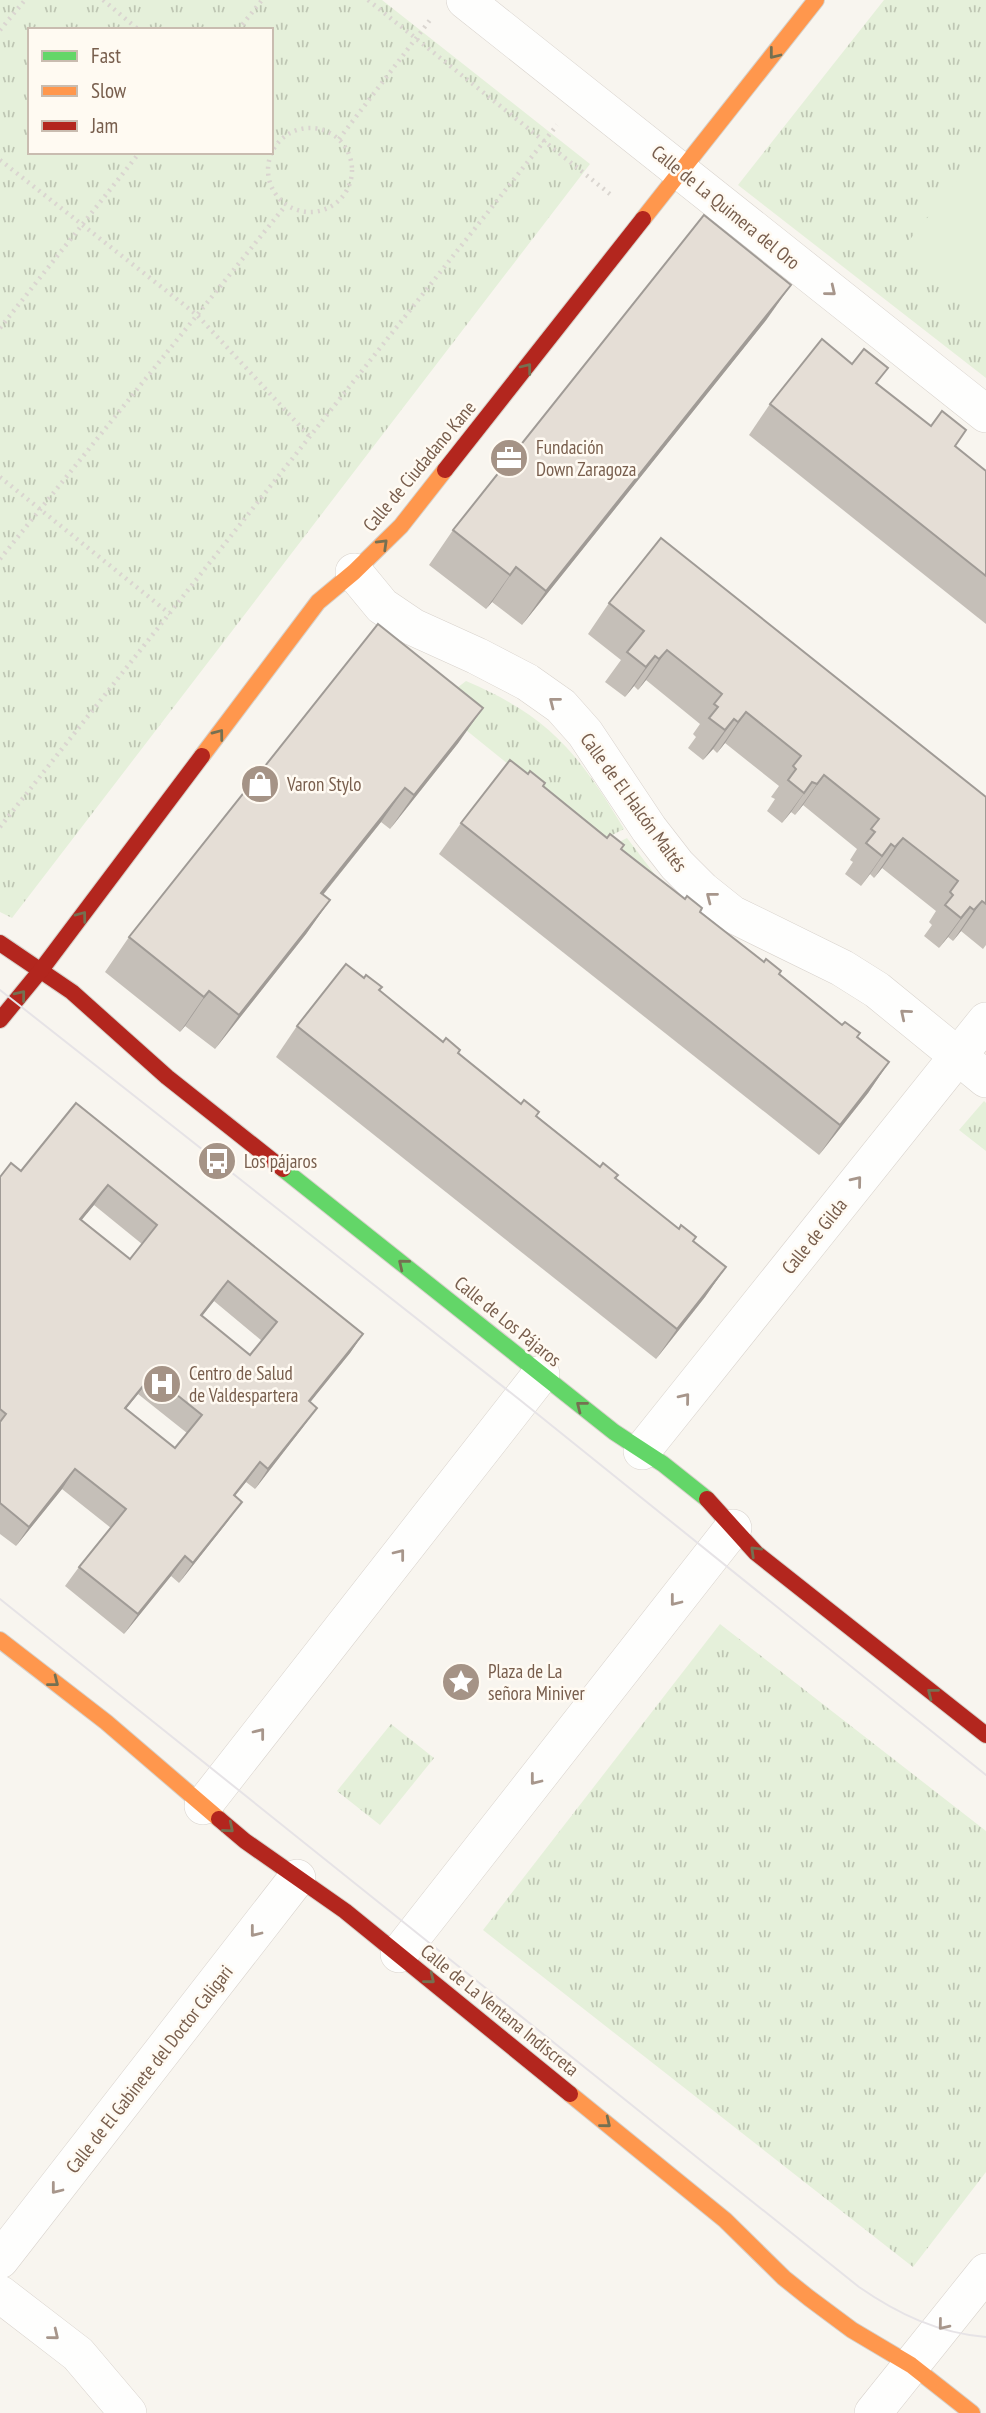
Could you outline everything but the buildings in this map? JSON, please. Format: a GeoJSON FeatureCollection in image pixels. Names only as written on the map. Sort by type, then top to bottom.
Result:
{"type":"FeatureCollection","features":[{"type":"Feature","properties":{"kind":"street","name":"Calle de La Quimera del Oro"},"geometry":{"type":"LineString","coordinates":[[465,0],[986,414]]}},
{"type":"Feature","properties":{"kind":"street","name":"Calle de Ciudadano Kane"},"geometry":{"type":"LineString","coordinates":[[0,1020],[41,970],[318,602],[354,572],[401,526],[816,0]]}},
{"type":"Feature","properties":{"kind":"street","name":"Calle de El Halcón Maltés"},"geometry":{"type":"LineString","coordinates":[[354,572],[382,606],[413,627],[527,682],[561,706],[585,733],[649,829],[702,890],[733,914],[842,968],[877,990],[986,1079]]}},
{"type":"Feature","properties":{"kind":"street","name":"Calle de Los Pájaros"},"geometry":{"type":"LineString","coordinates":[[0,943],[41,970],[94,1011],[167,1077],[614,1432],[699,1491],[764,1560],[986,1735]]}},
{"type":"Feature","properties":{"kind":"street","name":"Calle de Gilda"},"geometry":{"type":"LineString","coordinates":[[642,1451],[986,1021]]}},
{"type":"Feature","properties":{"kind":"street"},"geometry":{"type":"LineString","coordinates":[[203,1806],[541,1374]]}},
{"type":"Feature","properties":{"kind":"street"},"geometry":{"type":"LineString","coordinates":[[399,1954],[733,1528]]}},
{"type":"Feature","properties":{"kind":"street","name":"Calle de La Ventana Indiscreta"},"geometry":{"type":"LineString","coordinates":[[0,1640],[106,1722],[245,1842],[345,1911],[399,1954],[725,2220],[784,2278],[809,2298],[852,2330],[911,2365],[972,2413]]}},
{"type":"Feature","properties":{"kind":"street","name":"Calle de El Gabinete del Doctor Caligari"},"geometry":{"type":"LineString","coordinates":[[0,2260],[297,1878]]}},
{"type":"Feature","properties":{"kind":"street"},"geometry":{"type":"LineString","coordinates":[[873,2413],[986,2272]]}},
{"type":"Feature","properties":{"kind":"street"},"geometry":{"type":"LineString","coordinates":[[0,2294],[78,2354],[128,2413]]}},
{"type":"Feature","properties":{"kind":"path"},"geometry":{"type":"LineString","coordinates":[[0,30],[25,0]]}},
{"type":"Feature","properties":{"kind":"path"},"geometry":{"type":"LineString","coordinates":[[103,0],[137,28]]}},
{"type":"Feature","properties":{"kind":"path"},"geometry":{"type":"LineString","coordinates":[[240,28],[262,0]]}},
{"type":"Feature","properties":{"kind":"path"},"geometry":{"type":"LineString","coordinates":[[368,0],[643,220]]}},
{"type":"Feature","properties":{"kind":"path"},"geometry":{"type":"LineString","coordinates":[[339,139],[429,20]]}},
{"type":"Feature","properties":{"kind":"path"},"geometry":{"type":"LineString","coordinates":[[0,827],[557,125]]}},
{"type":"Feature","properties":{"kind":"path"},"geometry":{"type":"LineString","coordinates":[[271,154],[268,169],[270,183],[276,195],[286,205],[313,213],[339,202],[348,190],[352,163],[348,150],[339,139],[327,131],[300,129],[287,134],[273,151]]}},
{"type":"Feature","properties":{"kind":"path"},"geometry":{"type":"LineString","coordinates":[[273,141],[277,144]]}},
{"type":"Feature","properties":{"kind":"path"},"geometry":{"type":"LineString","coordinates":[[0,328],[138,154]]}},
{"type":"Feature","properties":{"kind":"path"},"geometry":{"type":"LineString","coordinates":[[0,160],[197,315],[311,438]]}},
{"type":"Feature","properties":{"kind":"path"},"geometry":{"type":"LineString","coordinates":[[0,559],[286,205]]}},
{"type":"Feature","properties":{"kind":"path"},"geometry":{"type":"LineString","coordinates":[[0,477],[170,614]]}},
{"type":"Feature","properties":{"kind":"green space"},"geometry":{"type":"Polygon","coordinates":[[[0,0],[382,0],[590,164],[12,918],[0,912],[0,0]]]}},
{"type":"Feature","properties":{"kind":"green space"},"geometry":{"type":"Polygon","coordinates":[[[884,0],[986,0],[986,378],[738,185],[884,0]]]}},
{"type":"Feature","properties":{"kind":"green space"},"geometry":{"type":"Polygon","coordinates":[[[986,145],[986,322],[899,253],[986,145]]]}},
{"type":"Feature","properties":{"kind":"green space"},"geometry":{"type":"Polygon","coordinates":[[[466,681],[495,694],[541,723],[576,758],[624,829],[602,840],[435,705],[466,681]]]}},
{"type":"Feature","properties":{"kind":"green space"},"geometry":{"type":"Polygon","coordinates":[[[627,838],[656,876],[678,898],[611,846],[627,838]]]}},
{"type":"Feature","properties":{"kind":"green space"},"geometry":{"type":"Polygon","coordinates":[[[984,1101],[986,1103],[986,1151],[959,1130],[984,1101]]]}},
{"type":"Feature","properties":{"kind":"green space"},"geometry":{"type":"Polygon","coordinates":[[[720,1624],[986,1831],[986,2172],[913,2267],[483,1930],[720,1624]]]}},
{"type":"Feature","properties":{"kind":"green space"},"geometry":{"type":"Polygon","coordinates":[[[391,1724],[434,1758],[380,1825],[337,1791],[391,1724]]]}},
{"type":"Feature","properties":{"kind":"tram line"},"geometry":{"type":"LineString","coordinates":[[0,990],[520,1400],[986,1775]]}},
{"type":"Feature","properties":{"kind":"tram line"},"geometry":{"type":"LineString","coordinates":[[0,1599],[859,2287],[919,2321],[951,2331],[986,2337]]}},
{"type":"Feature","properties":{"kind":"traffic: fast"},"geometry":{"type":"LineString","coordinates":[[283,1169],[614,1432],[663,1464],[707,1499]]}},
{"type":"Feature","properties":{"kind":"traffic: slow"},"geometry":{"type":"LineString","coordinates":[[643,219],[816,0]]}},
{"type":"Feature","properties":{"kind":"traffic: slow"},"geometry":{"type":"LineString","coordinates":[[202,756],[318,602],[354,572],[401,526],[445,470]]}},
{"type":"Feature","properties":{"kind":"traffic: slow"},"geometry":{"type":"LineString","coordinates":[[0,1640],[106,1722],[219,1819]]}},
{"type":"Feature","properties":{"kind":"traffic: slow"},"geometry":{"type":"LineString","coordinates":[[570,2094],[725,2220],[784,2278],[809,2298],[852,2330],[911,2365],[972,2413]]}},
{"type":"Feature","properties":{"kind":"traffic: jam"},"geometry":{"type":"LineString","coordinates":[[445,470],[643,219]]}},
{"type":"Feature","properties":{"kind":"traffic: jam"},"geometry":{"type":"LineString","coordinates":[[0,1020],[41,970],[202,756]]}},
{"type":"Feature","properties":{"kind":"traffic: jam"},"geometry":{"type":"LineString","coordinates":[[0,943],[72,992],[167,1077],[283,1169]]}},
{"type":"Feature","properties":{"kind":"traffic: jam"},"geometry":{"type":"LineString","coordinates":[[707,1499],[756,1553],[986,1735]]}},
{"type":"Feature","properties":{"kind":"traffic: jam"},"geometry":{"type":"LineString","coordinates":[[219,1819],[245,1841],[345,1911],[570,2094]]}},
{"type":"Feature","properties":{"kind":"place","name":"Fundación Down Zaragoza"},"geometry":{"type":"Point","coordinates":[509,458]}},
{"type":"Feature","properties":{"kind":"place","name":"Varon Stylo"},"geometry":{"type":"Point","coordinates":[260,784]}},
{"type":"Feature","properties":{"kind":"place","name":"Los pájaros"},"geometry":{"type":"Point","coordinates":[217,1161]}},
{"type":"Feature","properties":{"kind":"place","name":"Centro de Salud de Valdespartera"},"geometry":{"type":"Point","coordinates":[162,1384]}},
{"type":"Feature","properties":{"kind":"place","name":"Plaza de La señora Miniver"},"geometry":{"type":"Point","coordinates":[461,1682]}}]}
